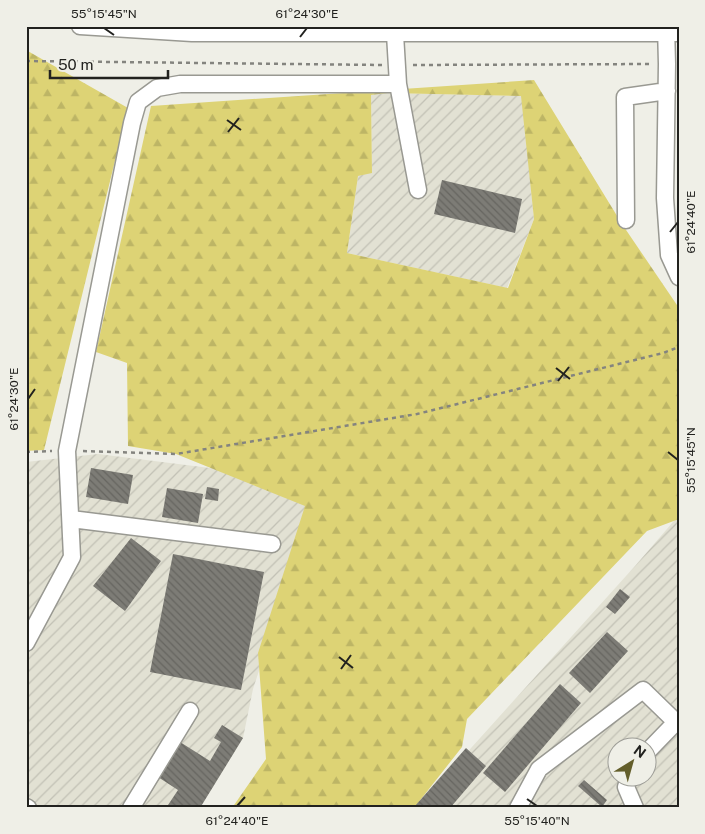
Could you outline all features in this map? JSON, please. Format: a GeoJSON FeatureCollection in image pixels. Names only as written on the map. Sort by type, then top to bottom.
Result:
{"type":"FeatureCollection","features":[{"type":"Feature","properties":{"kind":"lane"},"geometry":{"type":"LineString","coordinates":[[80,26],[192,33],[395,34],[670,31],[666,91],[672,198],[669,254],[679,277]]}},
{"type":"Feature","properties":{"kind":"lane"},"geometry":{"type":"LineString","coordinates":[[395,34],[398,84],[418,190]]}},
{"type":"Feature","properties":{"kind":"lane"},"geometry":{"type":"LineString","coordinates":[[26,643],[72,557],[67,450],[132,123],[138,102],[157,88],[180,84],[398,84]]}},
{"type":"Feature","properties":{"kind":"lane"},"geometry":{"type":"LineString","coordinates":[[626,220],[624,96],[666,91]]}},
{"type":"Feature","properties":{"kind":"lane"},"geometry":{"type":"LineString","coordinates":[[71,519],[272,544]]}},
{"type":"Feature","properties":{"kind":"lane"},"geometry":{"type":"LineString","coordinates":[[518,808],[539,769],[643,690],[677,724],[658,742]]}},
{"type":"Feature","properties":{"kind":"lane"},"geometry":{"type":"LineString","coordinates":[[132,808],[190,711]]}},
{"type":"Feature","properties":{"kind":"lane"},"geometry":{"type":"LineString","coordinates":[[626,786],[635,808]]}},
{"type":"Feature","properties":{"kind":"path"},"geometry":{"type":"LineString","coordinates":[[26,61],[397,66],[667,64]]}},
{"type":"Feature","properties":{"kind":"path"},"geometry":{"type":"LineString","coordinates":[[26,452],[67,450],[176,454],[417,414],[663,353],[679,347]]}},
{"type":"Feature","properties":{"kind":"shaded area"},"geometry":{"type":"Polygon","coordinates":[[[388,93],[522,96],[534,219],[507,288],[347,253],[358,176],[372,172],[371,95],[388,93]]]}},
{"type":"Feature","properties":{"kind":"shaded area"},"geometry":{"type":"Polygon","coordinates":[[[98,454],[321,482],[253,689],[243,738],[200,808],[26,808],[26,462],[98,454]]]}},
{"type":"Feature","properties":{"kind":"shaded area"},"geometry":{"type":"Polygon","coordinates":[[[679,515],[679,808],[417,808],[635,566],[679,515]]]}},
{"type":"Feature","properties":{"kind":"green space"},"geometry":{"type":"Polygon","coordinates":[[[26,50],[128,108],[44,450],[26,451],[26,50]]]}},
{"type":"Feature","properties":{"kind":"green space"},"geometry":{"type":"Polygon","coordinates":[[[534,80],[622,224],[679,308],[679,519],[647,531],[467,719],[462,747],[414,808],[232,808],[266,759],[258,653],[305,506],[176,454],[128,446],[127,363],[96,352],[151,106],[534,80]],[[388,93],[371,95],[372,173],[358,176],[347,253],[508,288],[534,219],[521,96],[388,93]]]}},
{"type":"Feature","properties":{"kind":"building"},"geometry":{"type":"Polygon","coordinates":[[[442,180],[522,199],[515,233],[434,214],[442,180]]]}},
{"type":"Feature","properties":{"kind":"building"},"geometry":{"type":"Polygon","coordinates":[[[91,468],[133,475],[128,504],[86,497],[91,468]]]}},
{"type":"Feature","properties":{"kind":"building"},"geometry":{"type":"Polygon","coordinates":[[[207,487],[219,489],[218,501],[205,499],[207,487]]]}},
{"type":"Feature","properties":{"kind":"building"},"geometry":{"type":"Polygon","coordinates":[[[167,488],[203,494],[198,523],[162,517],[167,488]]]}},
{"type":"Feature","properties":{"kind":"building"},"geometry":{"type":"Polygon","coordinates":[[[131,538],[161,561],[125,611],[93,586],[131,538]]]}},
{"type":"Feature","properties":{"kind":"building"},"geometry":{"type":"Polygon","coordinates":[[[173,554],[264,572],[241,690],[150,672],[173,554]]]}},
{"type":"Feature","properties":{"kind":"building"},"geometry":{"type":"Polygon","coordinates":[[[620,589],[630,597],[615,614],[606,607],[620,589]]]}},
{"type":"Feature","properties":{"kind":"building"},"geometry":{"type":"Polygon","coordinates":[[[607,632],[628,651],[590,693],[569,673],[607,632]]]}},
{"type":"Feature","properties":{"kind":"building"},"geometry":{"type":"Polygon","coordinates":[[[560,684],[581,703],[505,792],[483,773],[560,684]]]}},
{"type":"Feature","properties":{"kind":"building"},"geometry":{"type":"Polygon","coordinates":[[[222,725],[243,738],[200,808],[166,808],[178,790],[158,777],[180,742],[210,761],[221,742],[214,738],[222,725]]]}},
{"type":"Feature","properties":{"kind":"building"},"geometry":{"type":"Polygon","coordinates":[[[466,748],[486,766],[450,808],[417,808],[415,806],[466,748]]]}},
{"type":"Feature","properties":{"kind":"building"},"geometry":{"type":"Polygon","coordinates":[[[584,780],[607,800],[602,807],[578,786],[584,780]]]}}]}
